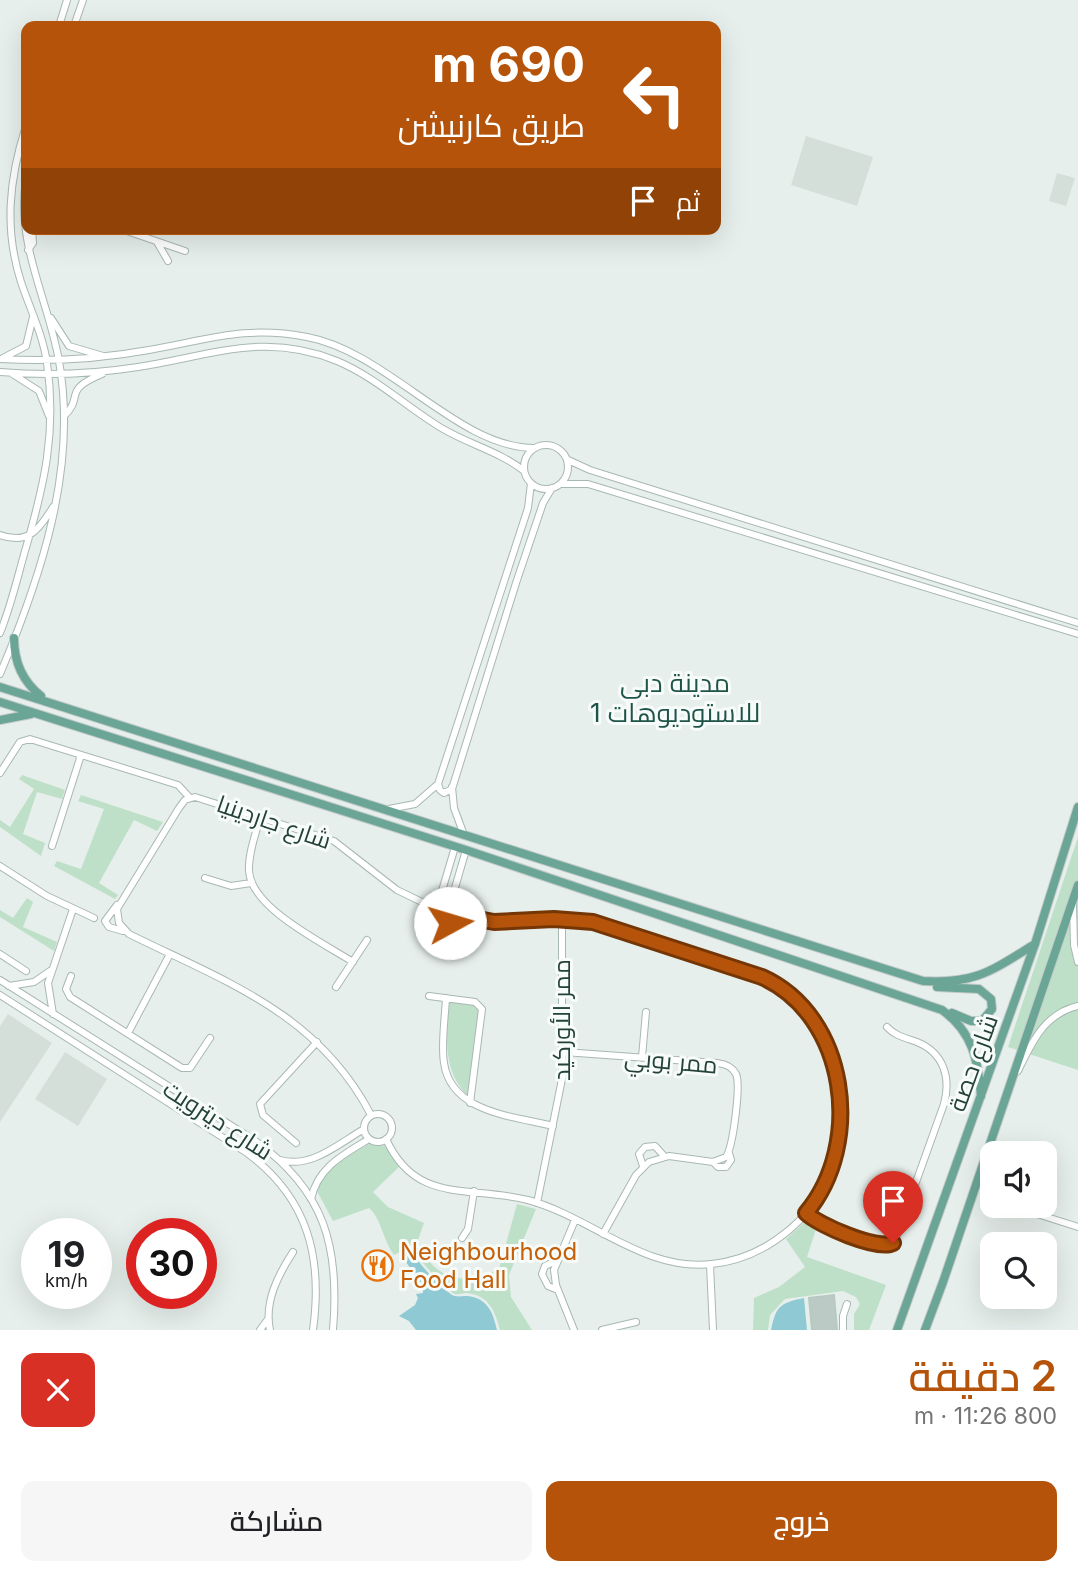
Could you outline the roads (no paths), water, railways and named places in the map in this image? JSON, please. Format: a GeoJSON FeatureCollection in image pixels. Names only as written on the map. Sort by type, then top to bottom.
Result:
{"type":"FeatureCollection","features":[{"type":"Feature","properties":{"kind":"main road"},"geometry":{"type":"LineString","coordinates":[[14,638],[15,656],[21,674],[46,700]]}},
{"type":"Feature","properties":{"kind":"main road"},"geometry":{"type":"LineString","coordinates":[[0,687],[945,988],[979,989],[988,994],[992,1004],[986,1018],[976,1022],[466,850],[0,702]]}},
{"type":"Feature","properties":{"kind":"main road"},"geometry":{"type":"LineString","coordinates":[[0,720],[38,714]]}},
{"type":"Feature","properties":{"kind":"main road","name":"شارع حصة"},"geometry":{"type":"LineString","coordinates":[[897,1330],[1035,944],[1078,807]]}},
{"type":"Feature","properties":{"kind":"main road","name":"شارع حصة"},"geometry":{"type":"LineString","coordinates":[[925,1330],[1078,885]]}},
{"type":"Feature","properties":{"kind":"main road"},"geometry":{"type":"LineString","coordinates":[[923,981],[953,983],[976,978],[1035,944]]}},
{"type":"Feature","properties":{"kind":"main road"},"geometry":{"type":"LineString","coordinates":[[942,1010],[960,1026],[973,1046],[981,1096]]}},
{"type":"Feature","properties":{"kind":"street"},"geometry":{"type":"LineString","coordinates":[[61,21],[67,0]]}},
{"type":"Feature","properties":{"kind":"street"},"geometry":{"type":"LineString","coordinates":[[76,21],[83,0]]}},
{"type":"Feature","properties":{"kind":"street"},"geometry":{"type":"LineString","coordinates":[[0,632],[30,535],[46,471],[50,417],[47,361],[17,268],[10,221],[13,171],[21,143]]}},
{"type":"Feature","properties":{"kind":"street"},"geometry":{"type":"LineString","coordinates":[[0,674],[45,544],[57,499],[63,458],[64,416],[59,361],[25,235]]}},
{"type":"Feature","properties":{"kind":"street"},"geometry":{"type":"LineString","coordinates":[[28,250],[33,243],[32,235]]}},
{"type":"Feature","properties":{"kind":"street"},"geometry":{"type":"LineString","coordinates":[[140,235],[185,251]]}},
{"type":"Feature","properties":{"kind":"street"},"geometry":{"type":"LineString","coordinates":[[156,240],[168,261]]}},
{"type":"Feature","properties":{"kind":"street"},"geometry":{"type":"LineString","coordinates":[[46,311],[69,346],[104,357]]}},
{"type":"Feature","properties":{"kind":"street"},"geometry":{"type":"LineString","coordinates":[[1,359],[26,346],[33,317]]}},
{"type":"Feature","properties":{"kind":"street"},"geometry":{"type":"LineString","coordinates":[[1,359],[59,361],[104,357],[232,332],[304,336],[339,346],[370,361],[474,429],[509,444],[534,448],[554,445],[568,460],[590,470],[1078,623]]}},
{"type":"Feature","properties":{"kind":"street"},"geometry":{"type":"LineString","coordinates":[[0,372],[105,372],[238,347],[282,348],[309,353],[335,360],[364,374],[438,426],[505,458],[524,471],[531,483],[541,489],[561,484],[588,484],[1078,634]]}},
{"type":"Feature","properties":{"kind":"street"},"geometry":{"type":"LineString","coordinates":[[64,416],[71,407],[74,392],[81,383],[105,372]]}},
{"type":"Feature","properties":{"kind":"street"},"geometry":{"type":"LineString","coordinates":[[11,373],[39,391],[50,417]]}},
{"type":"Feature","properties":{"kind":"street"},"geometry":{"type":"LineString","coordinates":[[524,471],[526,457],[534,448]]}},
{"type":"Feature","properties":{"kind":"street"},"geometry":{"type":"LineString","coordinates":[[561,484],[566,477],[568,460]]}},
{"type":"Feature","properties":{"kind":"street"},"geometry":{"type":"LineString","coordinates":[[384,808],[415,804],[438,784],[528,508],[531,483]]}},
{"type":"Feature","properties":{"kind":"street"},"geometry":{"type":"LineString","coordinates":[[464,835],[454,808],[453,787],[521,569],[543,503],[552,488]]}},
{"type":"Feature","properties":{"kind":"street"},"geometry":{"type":"LineString","coordinates":[[0,535],[18,540],[30,535],[48,515],[57,499]]}},
{"type":"Feature","properties":{"kind":"street"},"geometry":{"type":"LineString","coordinates":[[9,538],[20,535],[33,524]]}},
{"type":"Feature","properties":{"kind":"street"},"geometry":{"type":"LineString","coordinates":[[0,773],[18,744],[25,739],[178,785],[190,798]]}},
{"type":"Feature","properties":{"kind":"street"},"geometry":{"type":"LineString","coordinates":[[52,846],[81,755]]}},
{"type":"Feature","properties":{"kind":"street"},"geometry":{"type":"LineString","coordinates":[[438,784],[444,793],[453,787]]}},
{"type":"Feature","properties":{"kind":"street","name":"شارع جاردينيا"},"geometry":{"type":"LineString","coordinates":[[201,797],[260,817],[340,844],[397,890],[426,904],[429,920],[439,925],[450,923],[457,915],[494,922],[562,919],[604,925],[762,977],[787,991],[808,1011],[824,1039],[835,1071],[839,1135],[829,1176],[806,1213],[776,1240],[756,1252],[710,1265],[668,1261],[537,1203],[436,1186],[418,1180],[398,1163],[386,1139],[391,1132],[388,1118],[380,1114],[371,1115],[343,1071],[317,1042],[260,998],[106,924],[106,917],[118,904],[178,808],[190,798],[201,797]]}},
{"type":"Feature","properties":{"kind":"street"},"geometry":{"type":"LineString","coordinates":[[260,817],[249,865],[251,883],[267,905],[353,962]]}},
{"type":"Feature","properties":{"kind":"street"},"geometry":{"type":"LineString","coordinates":[[441,894],[455,847]]}},
{"type":"Feature","properties":{"kind":"street"},"geometry":{"type":"LineString","coordinates":[[457,915],[452,898],[466,850]]}},
{"type":"Feature","properties":{"kind":"street"},"geometry":{"type":"LineString","coordinates":[[0,866],[34,889],[94,918]]}},
{"type":"Feature","properties":{"kind":"street"},"geometry":{"type":"LineString","coordinates":[[205,878],[231,886],[251,883]]}},
{"type":"Feature","properties":{"kind":"street"},"geometry":{"type":"LineString","coordinates":[[426,904],[441,894],[452,898]]}},
{"type":"Feature","properties":{"kind":"street"},"geometry":{"type":"LineString","coordinates":[[1073,899],[1074,945],[1078,962]]}},
{"type":"Feature","properties":{"kind":"street"},"geometry":{"type":"LineString","coordinates":[[118,904],[117,919],[124,931]]}},
{"type":"Feature","properties":{"kind":"street"},"geometry":{"type":"LineString","coordinates":[[53,1014],[47,990],[74,909]]}},
{"type":"Feature","properties":{"kind":"street","name":"ممر الأوركيد"},"geometry":{"type":"LineString","coordinates":[[537,1203],[561,1092],[564,1052],[562,919]]}},
{"type":"Feature","properties":{"kind":"street"},"geometry":{"type":"LineString","coordinates":[[336,987],[367,940]]}},
{"type":"Feature","properties":{"kind":"street"},"geometry":{"type":"LineString","coordinates":[[0,954],[26,971]]}},
{"type":"Feature","properties":{"kind":"street"},"geometry":{"type":"LineString","coordinates":[[128,1033],[170,954]]}},
{"type":"Feature","properties":{"kind":"street"},"geometry":{"type":"LineString","coordinates":[[9,986],[34,982],[52,970]]}},
{"type":"Feature","properties":{"kind":"street"},"geometry":{"type":"LineString","coordinates":[[71,976],[66,989],[70,997],[184,1069],[192,1065],[210,1038]]}},
{"type":"Feature","properties":{"kind":"street","name":"شارع ديترويت"},"geometry":{"type":"LineString","coordinates":[[0,980],[254,1140],[279,1160],[311,1199],[324,1225],[334,1262],[336,1296],[333,1330]]}},
{"type":"Feature","properties":{"kind":"street","name":"شارع ديترويت"},"geometry":{"type":"LineString","coordinates":[[0,995],[247,1153],[269,1171],[299,1212],[312,1246],[317,1288],[313,1330]]}},
{"type":"Feature","properties":{"kind":"street"},"geometry":{"type":"LineString","coordinates":[[429,996],[475,1002],[482,1009],[470,1103]]}},
{"type":"Feature","properties":{"kind":"street"},"geometry":{"type":"LineString","coordinates":[[446,998],[445,1070],[454,1088],[470,1103],[553,1126]]}},
{"type":"Feature","properties":{"kind":"street"},"geometry":{"type":"LineString","coordinates":[[1010,1084],[1041,1028],[1055,1016],[1078,1006]]}},
{"type":"Feature","properties":{"kind":"street"},"geometry":{"type":"LineString","coordinates":[[642,1057],[646,1012]]}},
{"type":"Feature","properties":{"kind":"street"},"geometry":{"type":"LineString","coordinates":[[806,1213],[823,1226],[881,1246],[890,1245],[896,1238],[944,1104],[948,1082],[944,1067],[930,1049],[894,1034],[887,1027]]}},
{"type":"Feature","properties":{"kind":"street"},"geometry":{"type":"LineString","coordinates":[[296,1143],[263,1115],[260,1104],[317,1042]]}},
{"type":"Feature","properties":{"kind":"street","name":"ممر بوبي"},"geometry":{"type":"LineString","coordinates":[[564,1052],[717,1063],[733,1070],[738,1082],[729,1153],[731,1160],[726,1167],[718,1167],[713,1162],[664,1156],[655,1146],[645,1147],[639,1157],[643,1166],[603,1234]]}},
{"type":"Feature","properties":{"kind":"street"},"geometry":{"type":"LineString","coordinates":[[371,1115],[365,1121],[364,1129],[369,1139],[377,1142],[386,1139]]}},
{"type":"Feature","properties":{"kind":"street"},"geometry":{"type":"LineString","coordinates":[[279,1160],[296,1163],[312,1159],[364,1129]]}},
{"type":"Feature","properties":{"kind":"street"},"geometry":{"type":"LineString","coordinates":[[311,1199],[317,1181],[327,1167],[369,1139]]}},
{"type":"Feature","properties":{"kind":"street"},"geometry":{"type":"LineString","coordinates":[[643,1166],[664,1156]]}},
{"type":"Feature","properties":{"kind":"street"},"geometry":{"type":"LineString","coordinates":[[462,1238],[468,1229],[474,1191]]}},
{"type":"Feature","properties":{"kind":"street"},"geometry":{"type":"LineString","coordinates":[[1050,1218],[1078,1227]]}},
{"type":"Feature","properties":{"kind":"street"},"geometry":{"type":"LineString","coordinates":[[574,1330],[554,1275],[556,1261],[575,1220]]}},
{"type":"Feature","properties":{"kind":"street"},"geometry":{"type":"LineString","coordinates":[[270,1330],[269,1317],[275,1283],[293,1252]]}},
{"type":"Feature","properties":{"kind":"street"},"geometry":{"type":"LineString","coordinates":[[556,1261],[545,1266],[542,1274],[548,1286],[558,1290]]}},
{"type":"Feature","properties":{"kind":"street"},"geometry":{"type":"LineString","coordinates":[[710,1265],[713,1330]]}},
{"type":"Feature","properties":{"kind":"street"},"geometry":{"type":"LineString","coordinates":[[843,1330],[843,1316],[847,1304]]}},
{"type":"Feature","properties":{"kind":"street"},"geometry":{"type":"LineString","coordinates":[[260,1330],[269,1317]]}},
{"type":"Feature","properties":{"kind":"street"},"geometry":{"type":"LineString","coordinates":[[602,1330],[636,1322]]}},
{"type":"Feature","properties":{"kind":"water"},"geometry":{"type":"Polygon","coordinates":[[[406,1251],[413,1253],[432,1278],[451,1294],[473,1297],[484,1302],[491,1312],[497,1330],[416,1330],[409,1321],[399,1316],[415,1305],[418,1298],[416,1294],[423,1293],[422,1282],[419,1282],[401,1254],[406,1251]]]}},
{"type":"Feature","properties":{"kind":"water"},"geometry":{"type":"Polygon","coordinates":[[[804,1298],[807,1330],[771,1330],[780,1307],[804,1298]]]}},
{"type":"Feature","properties":{"kind":"place","name":"Neighbourhood Food Hall"},"geometry":{"type":"Point","coordinates":[377,1265]}},
{"type":"Feature","properties":{"kind":"district","name":"مدينة دبي للاستوديوهات 1"},"geometry":{"type":"Point","coordinates":[675,697]}}]}
